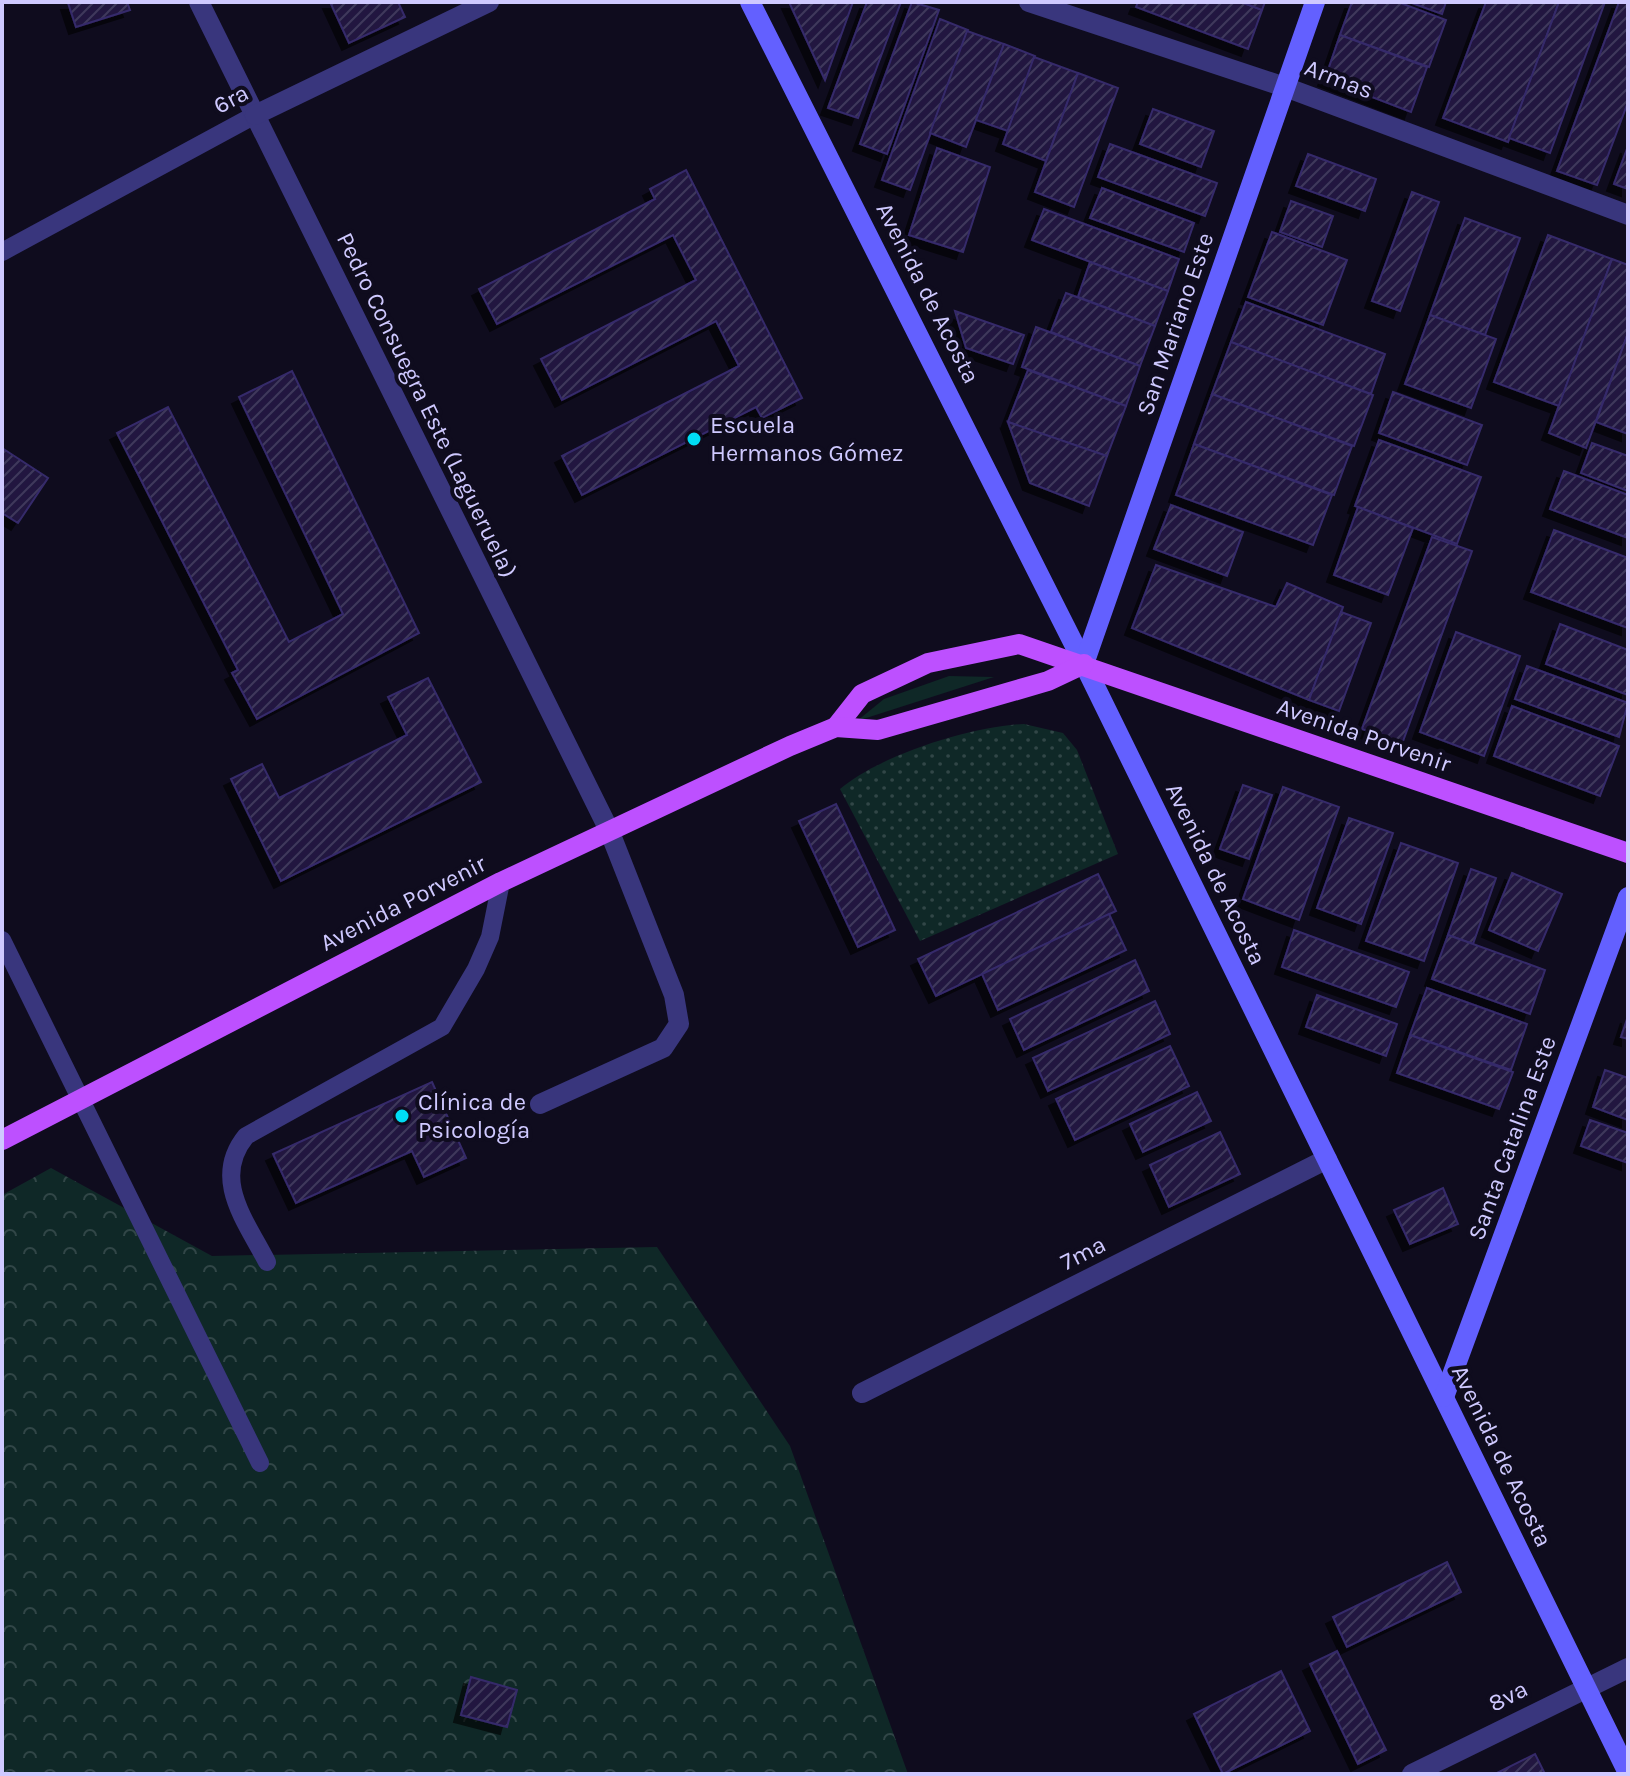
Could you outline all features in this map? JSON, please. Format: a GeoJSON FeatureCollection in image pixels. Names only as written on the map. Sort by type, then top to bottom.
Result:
{"type":"FeatureCollection","features":[{"type":"Feature","properties":{"kind":"main road","name":"Avenida de Acosta"},"geometry":{"type":"LineString","coordinates":[[750,2],[1084,664],[1628,1773]]}},
{"type":"Feature","properties":{"kind":"main road","name":"San Mariano Este"},"geometry":{"type":"LineString","coordinates":[[1084,664],[1315,2]]}},
{"type":"Feature","properties":{"kind":"main road","name":"Avenida Porvenir"},"geometry":{"type":"LineString","coordinates":[[2,1140],[501,882],[836,727],[862,694],[928,663],[1019,644],[1628,853]]}},
{"type":"Feature","properties":{"kind":"main road","name":"Avenida Porvenir"},"geometry":{"type":"LineString","coordinates":[[836,727],[878,730],[1048,681],[1084,664]]}},
{"type":"Feature","properties":{"kind":"main road","name":"Santa Catalina Este"},"geometry":{"type":"LineString","coordinates":[[1444,1397],[1628,897]]}},
{"type":"Feature","properties":{"kind":"street","name":"Pedro Consuegra Este (Lagueruela)"},"geometry":{"type":"LineString","coordinates":[[199,2],[609,830],[674,995],[679,1024],[663,1048],[540,1104]]}},
{"type":"Feature","properties":{"kind":"street","name":"6ra"},"geometry":{"type":"LineString","coordinates":[[255,115],[456,10],[489,2]]}},
{"type":"Feature","properties":{"kind":"street","name":"Armas"},"geometry":{"type":"LineString","coordinates":[[1029,2],[1285,87],[1628,215]]}},
{"type":"Feature","properties":{"kind":"street","name":"7ma"},"geometry":{"type":"LineString","coordinates":[[862,1393],[1327,1159]]}},
{"type":"Feature","properties":{"kind":"street","name":"8va"},"geometry":{"type":"LineString","coordinates":[[1412,1774],[1628,1668]]}},
{"type":"Feature","properties":{"kind":"lane","name":"6ra"},"geometry":{"type":"LineString","coordinates":[[2,252],[255,115]]}},
{"type":"Feature","properties":{"kind":"lane"},"geometry":{"type":"LineString","coordinates":[[267,1262],[231,1194],[229,1164],[236,1148],[246,1136],[442,1027],[476,969],[490,937],[501,882]]}},
{"type":"Feature","properties":{"kind":"lane"},"geometry":{"type":"LineString","coordinates":[[2,940],[260,1463]]}},
{"type":"Feature","properties":{"kind":"green space"},"geometry":{"type":"Polygon","coordinates":[[[949,676],[994,677],[857,721],[884,699],[949,676]]]}},
{"type":"Feature","properties":{"kind":"green space"},"geometry":{"type":"Polygon","coordinates":[[[1024,724],[1063,733],[1077,750],[1118,854],[920,941],[840,789],[878,765],[928,744],[979,730],[1024,724]]]}},
{"type":"Feature","properties":{"kind":"green space"},"geometry":{"type":"Polygon","coordinates":[[[51,1168],[212,1256],[657,1247],[790,1446],[908,1774],[2,1774],[2,1195],[51,1168]]]}},
{"type":"Feature","properties":{"kind":"building"},"geometry":{"type":"Polygon","coordinates":[[[127,2],[130,10],[76,27],[68,3],[127,2]]]}},
{"type":"Feature","properties":{"kind":"building"},"geometry":{"type":"Polygon","coordinates":[[[330,2],[398,2],[405,17],[349,43],[330,2]]]}},
{"type":"Feature","properties":{"kind":"building"},"geometry":{"type":"Polygon","coordinates":[[[789,2],[853,2],[825,80],[789,2]]]}},
{"type":"Feature","properties":{"kind":"building"},"geometry":{"type":"Polygon","coordinates":[[[867,2],[901,2],[858,118],[828,108],[867,2]]]}},
{"type":"Feature","properties":{"kind":"building"},"geometry":{"type":"Polygon","coordinates":[[[912,2],[939,10],[887,154],[860,144],[912,2]]]}},
{"type":"Feature","properties":{"kind":"building"},"geometry":{"type":"Polygon","coordinates":[[[1138,2],[1241,2],[1262,10],[1248,49],[1136,7],[1138,2]]]}},
{"type":"Feature","properties":{"kind":"building"},"geometry":{"type":"Polygon","coordinates":[[[1241,2],[1265,2],[1262,10],[1241,2]]]}},
{"type":"Feature","properties":{"kind":"building"},"geometry":{"type":"Polygon","coordinates":[[[1352,2],[1398,2],[1446,20],[1429,67],[1340,35],[1352,2]]]}},
{"type":"Feature","properties":{"kind":"building"},"geometry":{"type":"Polygon","coordinates":[[[1409,2],[1446,2],[1442,14],[1409,2]]]}},
{"type":"Feature","properties":{"kind":"building"},"geometry":{"type":"Polygon","coordinates":[[[1486,2],[1559,2],[1508,142],[1443,118],[1486,2]]]}},
{"type":"Feature","properties":{"kind":"building"},"geometry":{"type":"Polygon","coordinates":[[[1559,2],[1605,2],[1550,153],[1509,138],[1559,2]]]}},
{"type":"Feature","properties":{"kind":"building"},"geometry":{"type":"Polygon","coordinates":[[[1619,2],[1628,2],[1628,102],[1597,185],[1557,171],[1619,2]]]}},
{"type":"Feature","properties":{"kind":"building"},"geometry":{"type":"Polygon","coordinates":[[[940,19],[968,30],[910,190],[882,180],[940,19]]]}},
{"type":"Feature","properties":{"kind":"building"},"geometry":{"type":"Polygon","coordinates":[[[967,31],[1004,44],[966,147],[930,133],[967,31]]]}},
{"type":"Feature","properties":{"kind":"building"},"geometry":{"type":"Polygon","coordinates":[[[1340,35],[1427,67],[1411,112],[1325,79],[1340,35]]]}},
{"type":"Feature","properties":{"kind":"building"},"geometry":{"type":"Polygon","coordinates":[[[1004,44],[1035,56],[1008,131],[976,120],[1004,44]]]}},
{"type":"Feature","properties":{"kind":"building"},"geometry":{"type":"Polygon","coordinates":[[[1034,57],[1078,73],[1046,161],[1003,144],[1034,57]]]}},
{"type":"Feature","properties":{"kind":"building"},"geometry":{"type":"Polygon","coordinates":[[[1078,73],[1118,88],[1074,207],[1035,192],[1078,73]]]}},
{"type":"Feature","properties":{"kind":"building"},"geometry":{"type":"Polygon","coordinates":[[[1153,109],[1214,131],[1201,167],[1140,144],[1153,109]]]}},
{"type":"Feature","properties":{"kind":"building"},"geometry":{"type":"Polygon","coordinates":[[[1110,144],[1217,183],[1205,216],[1098,177],[1110,144]]]}},
{"type":"Feature","properties":{"kind":"building"},"geometry":{"type":"Polygon","coordinates":[[[1628,146],[1628,189],[1614,184],[1628,146]]]}},
{"type":"Feature","properties":{"kind":"building"},"geometry":{"type":"Polygon","coordinates":[[[937,148],[990,167],[963,252],[909,235],[937,148]]]}},
{"type":"Feature","properties":{"kind":"building"},"geometry":{"type":"Polygon","coordinates":[[[1308,154],[1376,179],[1365,211],[1296,186],[1308,154]]]}},
{"type":"Feature","properties":{"kind":"building"},"geometry":{"type":"Polygon","coordinates":[[[686,170],[802,398],[762,418],[756,407],[582,495],[562,456],[739,366],[716,321],[562,400],[541,359],[696,280],[673,235],[497,324],[479,289],[655,199],[650,189],[686,170]]]}},
{"type":"Feature","properties":{"kind":"building"},"geometry":{"type":"Polygon","coordinates":[[[1102,188],[1194,223],[1184,252],[1090,218],[1102,188]]]}},
{"type":"Feature","properties":{"kind":"building"},"geometry":{"type":"Polygon","coordinates":[[[1412,192],[1439,202],[1400,311],[1372,301],[1412,192]]]}},
{"type":"Feature","properties":{"kind":"building"},"geometry":{"type":"Polygon","coordinates":[[[1291,201],[1333,216],[1322,247],[1280,232],[1291,201]]]}},
{"type":"Feature","properties":{"kind":"building"},"geometry":{"type":"Polygon","coordinates":[[[1044,209],[1179,259],[1168,291],[1032,240],[1044,209]]]}},
{"type":"Feature","properties":{"kind":"building"},"geometry":{"type":"Polygon","coordinates":[[[1465,218],[1520,238],[1485,335],[1430,315],[1465,218]]]}},
{"type":"Feature","properties":{"kind":"building"},"geometry":{"type":"Polygon","coordinates":[[[1272,232],[1347,260],[1323,325],[1248,297],[1272,232]]]}},
{"type":"Feature","properties":{"kind":"building"},"geometry":{"type":"Polygon","coordinates":[[[1548,235],[1612,259],[1559,406],[1494,382],[1548,235]]]}},
{"type":"Feature","properties":{"kind":"building"},"geometry":{"type":"Polygon","coordinates":[[[1612,259],[1628,265],[1628,333],[1586,448],[1549,433],[1612,259]]]}},
{"type":"Feature","properties":{"kind":"building"},"geometry":{"type":"Polygon","coordinates":[[[1090,262],[1168,291],[1155,326],[1078,297],[1090,262]]]}},
{"type":"Feature","properties":{"kind":"building"},"geometry":{"type":"Polygon","coordinates":[[[1066,293],[1155,326],[1140,366],[1051,332],[1066,293]]]}},
{"type":"Feature","properties":{"kind":"building"},"geometry":{"type":"Polygon","coordinates":[[[1246,302],[1385,354],[1371,394],[1231,342],[1246,302]]]}},
{"type":"Feature","properties":{"kind":"building"},"geometry":{"type":"Polygon","coordinates":[[[955,311],[1024,335],[1013,364],[966,348],[955,311]]]}},
{"type":"Feature","properties":{"kind":"building"},"geometry":{"type":"Polygon","coordinates":[[[1430,315],[1496,339],[1471,408],[1405,384],[1430,315]]]}},
{"type":"Feature","properties":{"kind":"building"},"geometry":{"type":"Polygon","coordinates":[[[1036,327],[1140,366],[1126,406],[1022,367],[1036,327]]]}},
{"type":"Feature","properties":{"kind":"building"},"geometry":{"type":"Polygon","coordinates":[[[1628,333],[1628,434],[1596,422],[1628,333]]]}},
{"type":"Feature","properties":{"kind":"building"},"geometry":{"type":"Polygon","coordinates":[[[1231,342],[1373,395],[1354,446],[1212,394],[1231,342]]]}},
{"type":"Feature","properties":{"kind":"building"},"geometry":{"type":"Polygon","coordinates":[[[1028,370],[1126,406],[1107,456],[1008,422],[1028,370]]]}},
{"type":"Feature","properties":{"kind":"building"},"geometry":{"type":"Polygon","coordinates":[[[292,371],[419,633],[257,719],[232,673],[238,670],[117,433],[168,407],[289,642],[343,614],[239,397],[292,371]]]}},
{"type":"Feature","properties":{"kind":"building"},"geometry":{"type":"Polygon","coordinates":[[[1393,392],[1482,425],[1467,465],[1379,433],[1393,392]]]}},
{"type":"Feature","properties":{"kind":"building"},"geometry":{"type":"Polygon","coordinates":[[[1212,394],[1352,446],[1334,495],[1194,444],[1212,394]]]}},
{"type":"Feature","properties":{"kind":"building"},"geometry":{"type":"Polygon","coordinates":[[[1008,422],[1107,456],[1089,506],[1030,483],[1008,422]]]}},
{"type":"Feature","properties":{"kind":"building"},"geometry":{"type":"Polygon","coordinates":[[[1379,440],[1481,477],[1457,544],[1355,506],[1379,440]]]}},
{"type":"Feature","properties":{"kind":"building"},"geometry":{"type":"Polygon","coordinates":[[[1592,443],[1628,456],[1628,491],[1581,473],[1592,443]]]}},
{"type":"Feature","properties":{"kind":"building"},"geometry":{"type":"Polygon","coordinates":[[[1194,444],[1332,495],[1313,545],[1176,495],[1194,444]]]}},
{"type":"Feature","properties":{"kind":"building"},"geometry":{"type":"Polygon","coordinates":[[[2,448],[48,478],[18,523],[2,513],[2,448]]]}},
{"type":"Feature","properties":{"kind":"building"},"geometry":{"type":"Polygon","coordinates":[[[1564,471],[1628,495],[1628,538],[1550,509],[1564,471]]]}},
{"type":"Feature","properties":{"kind":"building"},"geometry":{"type":"Polygon","coordinates":[[[1171,505],[1243,532],[1227,576],[1154,549],[1171,505]]]}},
{"type":"Feature","properties":{"kind":"building"},"geometry":{"type":"Polygon","coordinates":[[[1358,507],[1413,528],[1388,595],[1334,575],[1358,507]]]}},
{"type":"Feature","properties":{"kind":"building"},"geometry":{"type":"Polygon","coordinates":[[[1554,530],[1628,558],[1628,628],[1531,592],[1554,530]]]}},
{"type":"Feature","properties":{"kind":"building"},"geometry":{"type":"Polygon","coordinates":[[[1432,537],[1472,551],[1402,744],[1362,729],[1432,537]]]}},
{"type":"Feature","properties":{"kind":"building"},"geometry":{"type":"Polygon","coordinates":[[[1156,565],[1276,607],[1287,583],[1343,607],[1309,700],[1132,628],[1156,565]]]}},
{"type":"Feature","properties":{"kind":"building"},"geometry":{"type":"Polygon","coordinates":[[[1341,612],[1371,623],[1339,711],[1309,700],[1341,612]]]}},
{"type":"Feature","properties":{"kind":"building"},"geometry":{"type":"Polygon","coordinates":[[[1560,624],[1628,650],[1628,695],[1546,664],[1560,624]]]}},
{"type":"Feature","properties":{"kind":"building"},"geometry":{"type":"Polygon","coordinates":[[[1456,632],[1520,656],[1484,756],[1420,732],[1456,632]]]}},
{"type":"Feature","properties":{"kind":"building"},"geometry":{"type":"Polygon","coordinates":[[[1527,666],[1628,703],[1619,737],[1515,699],[1527,666]]]}},
{"type":"Feature","properties":{"kind":"building"},"geometry":{"type":"Polygon","coordinates":[[[428,678],[481,782],[281,881],[231,779],[262,764],[279,798],[407,735],[388,697],[428,678]]]}},
{"type":"Feature","properties":{"kind":"building"},"geometry":{"type":"Polygon","coordinates":[[[1512,706],[1619,746],[1600,796],[1494,756],[1512,706]]]}},
{"type":"Feature","properties":{"kind":"building"},"geometry":{"type":"Polygon","coordinates":[[[1243,785],[1272,795],[1249,859],[1220,849],[1243,785]]]}},
{"type":"Feature","properties":{"kind":"building"},"geometry":{"type":"Polygon","coordinates":[[[1283,787],[1339,807],[1299,920],[1243,899],[1283,787]]]}},
{"type":"Feature","properties":{"kind":"building"},"geometry":{"type":"Polygon","coordinates":[[[836,804],[895,930],[858,947],[799,821],[836,804]]]}},
{"type":"Feature","properties":{"kind":"building"},"geometry":{"type":"Polygon","coordinates":[[[1349,818],[1393,833],[1361,924],[1317,908],[1349,818]]]}},
{"type":"Feature","properties":{"kind":"building"},"geometry":{"type":"Polygon","coordinates":[[[1401,843],[1458,863],[1424,961],[1366,941],[1401,843]]]}},
{"type":"Feature","properties":{"kind":"building"},"geometry":{"type":"Polygon","coordinates":[[[1471,869],[1496,878],[1473,944],[1448,935],[1471,869]]]}},
{"type":"Feature","properties":{"kind":"building"},"geometry":{"type":"Polygon","coordinates":[[[1512,873],[1562,894],[1538,951],[1489,930],[1512,873]]]}},
{"type":"Feature","properties":{"kind":"building"},"geometry":{"type":"Polygon","coordinates":[[[1098,874],[1116,911],[936,996],[918,959],[1098,874]]]}},
{"type":"Feature","properties":{"kind":"building"},"geometry":{"type":"Polygon","coordinates":[[[1109,914],[1126,950],[998,1010],[982,974],[1109,914]]]}},
{"type":"Feature","properties":{"kind":"building"},"geometry":{"type":"Polygon","coordinates":[[[1294,930],[1409,972],[1396,1007],[1282,967],[1294,930]]]}},
{"type":"Feature","properties":{"kind":"building"},"geometry":{"type":"Polygon","coordinates":[[[1448,935],[1545,970],[1530,1014],[1432,979],[1448,935]]]}},
{"type":"Feature","properties":{"kind":"building"},"geometry":{"type":"Polygon","coordinates":[[[1135,960],[1149,991],[1024,1050],[1010,1019],[1135,960]]]}},
{"type":"Feature","properties":{"kind":"building"},"geometry":{"type":"Polygon","coordinates":[[[1427,988],[1527,1024],[1511,1070],[1410,1035],[1427,988]]]}},
{"type":"Feature","properties":{"kind":"building"},"geometry":{"type":"Polygon","coordinates":[[[1317,995],[1397,1024],[1386,1056],[1306,1027],[1317,995]]]}},
{"type":"Feature","properties":{"kind":"building"},"geometry":{"type":"Polygon","coordinates":[[[1155,1001],[1170,1034],[1048,1091],[1033,1058],[1155,1001]]]}},
{"type":"Feature","properties":{"kind":"building"},"geometry":{"type":"Polygon","coordinates":[[[1628,1016],[1628,1039],[1621,1037],[1628,1016]]]}},
{"type":"Feature","properties":{"kind":"building"},"geometry":{"type":"Polygon","coordinates":[[[1410,1035],[1513,1072],[1499,1109],[1397,1073],[1410,1035]]]}},
{"type":"Feature","properties":{"kind":"building"},"geometry":{"type":"Polygon","coordinates":[[[1170,1046],[1189,1086],[1075,1140],[1056,1099],[1170,1046]]]}},
{"type":"Feature","properties":{"kind":"building"},"geometry":{"type":"Polygon","coordinates":[[[1605,1070],[1628,1078],[1628,1120],[1593,1107],[1605,1070]]]}},
{"type":"Feature","properties":{"kind":"building","name":"Clínica de Psicología"},"geometry":{"type":"Polygon","coordinates":[[[432,1082],[466,1158],[424,1177],[412,1151],[296,1203],[273,1154],[432,1082]]]}},
{"type":"Feature","properties":{"kind":"building"},"geometry":{"type":"Polygon","coordinates":[[[1197,1092],[1211,1121],[1143,1152],[1130,1124],[1197,1092]]]}},
{"type":"Feature","properties":{"kind":"building"},"geometry":{"type":"Polygon","coordinates":[[[1590,1120],[1628,1133],[1628,1163],[1581,1146],[1590,1120]]]}},
{"type":"Feature","properties":{"kind":"building"},"geometry":{"type":"Polygon","coordinates":[[[1220,1132],[1240,1174],[1169,1207],[1150,1165],[1220,1132]]]}},
{"type":"Feature","properties":{"kind":"building"},"geometry":{"type":"Polygon","coordinates":[[[1443,1188],[1458,1224],[1410,1244],[1394,1210],[1443,1188]]]}},
{"type":"Feature","properties":{"kind":"building"},"geometry":{"type":"Polygon","coordinates":[[[1447,1562],[1461,1592],[1347,1647],[1333,1617],[1447,1562]]]}},
{"type":"Feature","properties":{"kind":"building"},"geometry":{"type":"Polygon","coordinates":[[[1337,1651],[1386,1750],[1358,1764],[1310,1664],[1337,1651]]]}},
{"type":"Feature","properties":{"kind":"building"},"geometry":{"type":"Polygon","coordinates":[[[1281,1671],[1310,1731],[1223,1774],[1194,1714],[1281,1671]]]}},
{"type":"Feature","properties":{"kind":"building"},"geometry":{"type":"Polygon","coordinates":[[[471,1677],[517,1690],[507,1727],[461,1715],[471,1677]]]}},
{"type":"Feature","properties":{"kind":"building"},"geometry":{"type":"Polygon","coordinates":[[[1535,1754],[1545,1774],[1495,1774],[1535,1754]]]}},
{"type":"Feature","properties":{"kind":"place","name":"Escuela Hermanos Gómez"},"geometry":{"type":"Point","coordinates":[694,439]}},
{"type":"Feature","properties":{"kind":"place","name":"Clínica de Psicología"},"geometry":{"type":"Point","coordinates":[402,1116]}}]}
